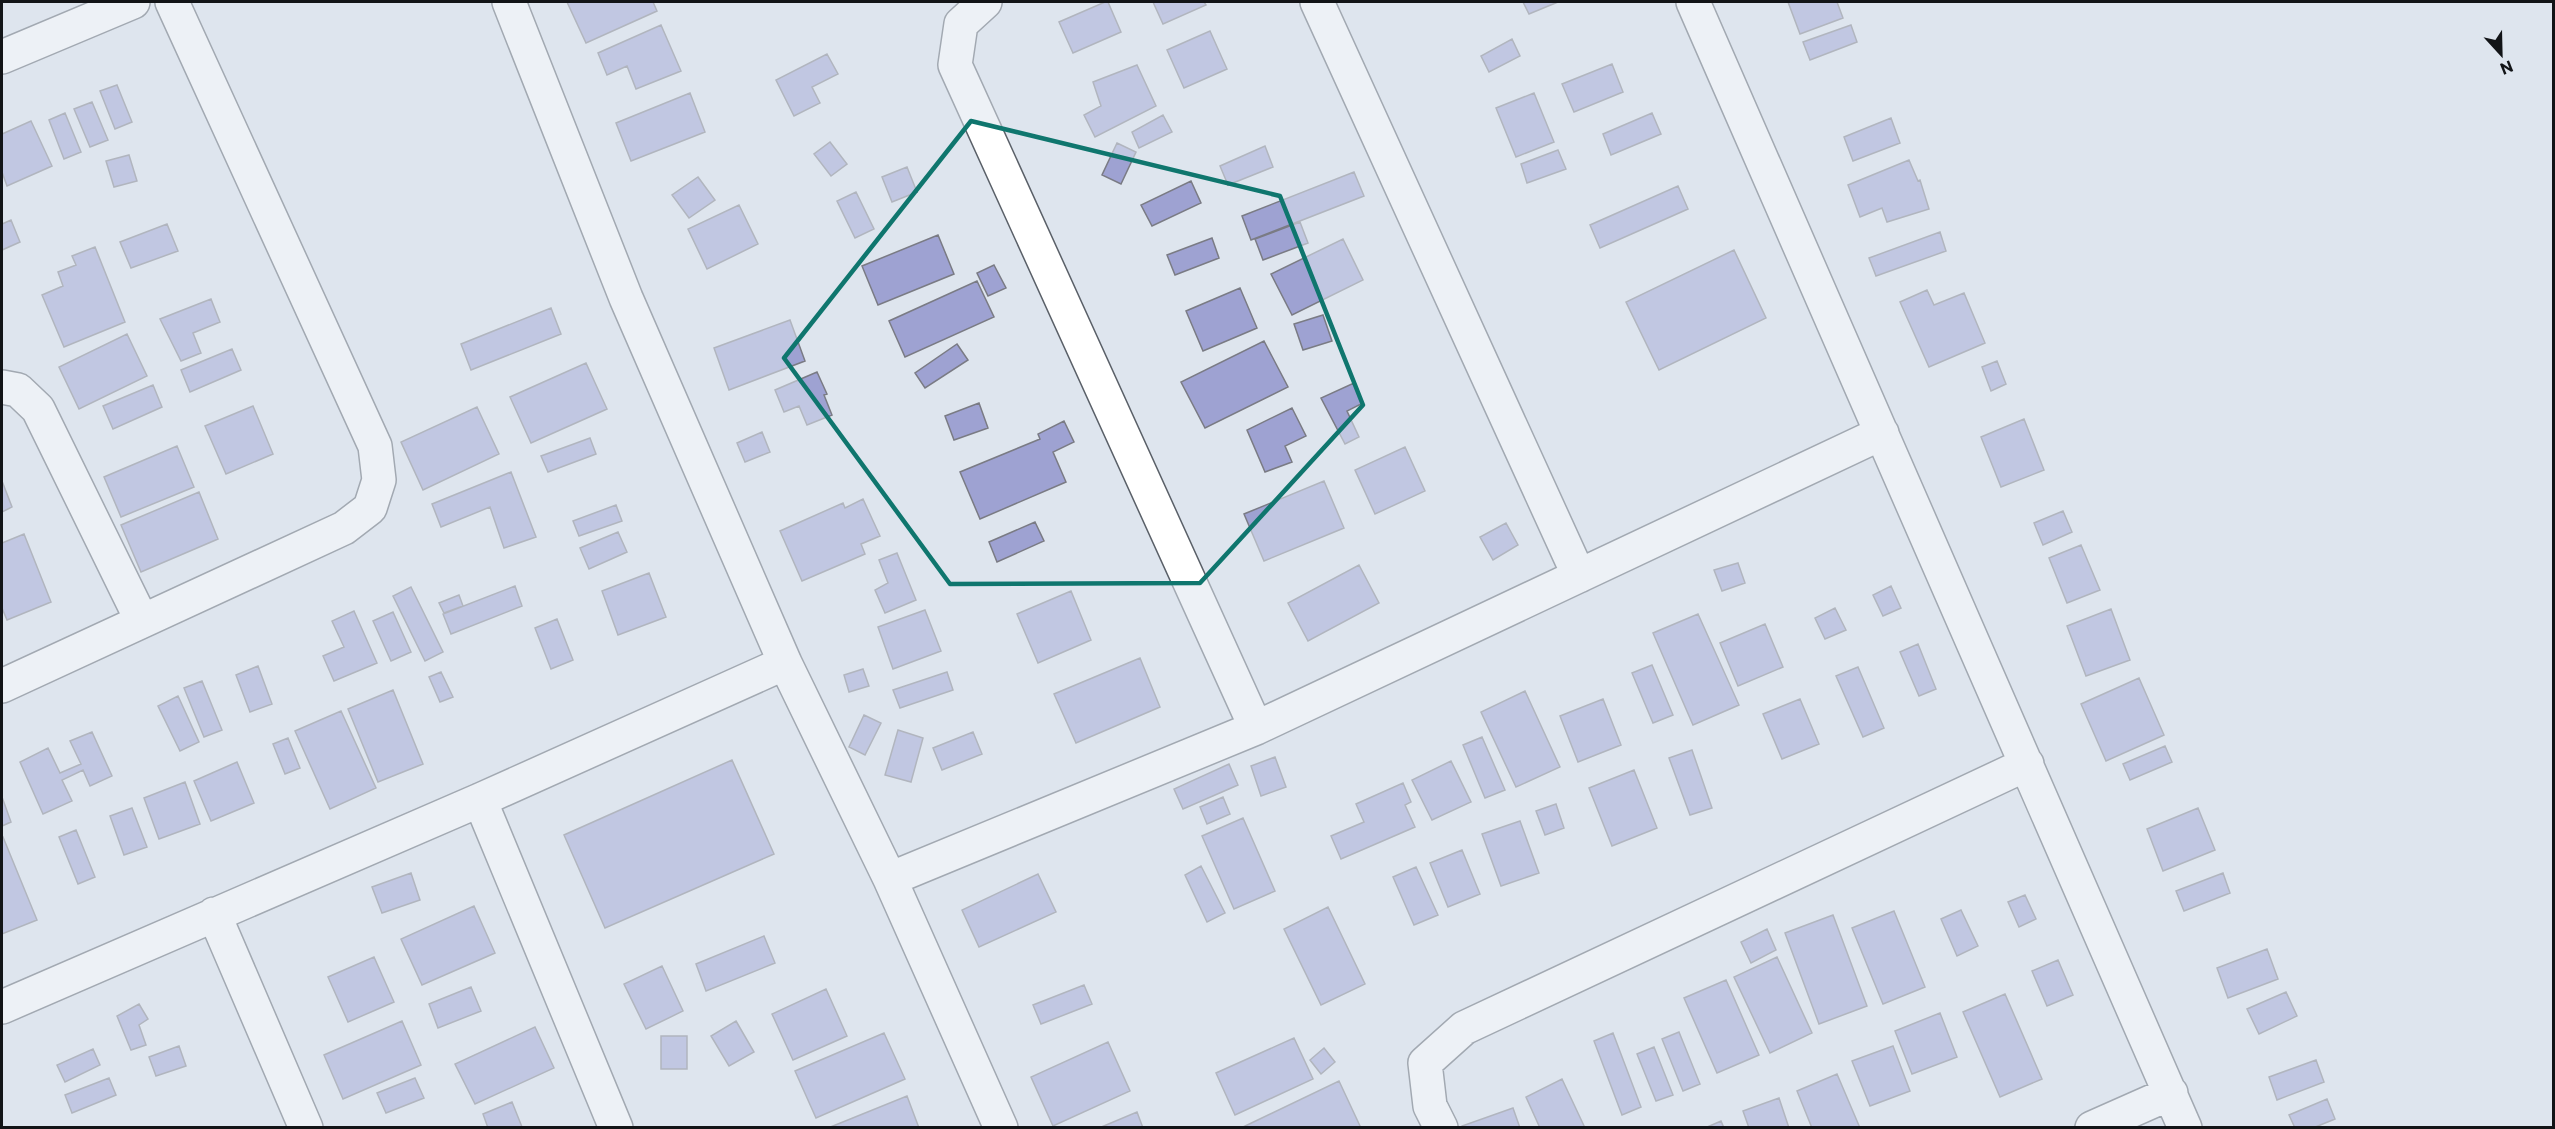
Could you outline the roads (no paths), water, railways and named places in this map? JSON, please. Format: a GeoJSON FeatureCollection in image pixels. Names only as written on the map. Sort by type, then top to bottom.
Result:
{"type":"FeatureCollection","features":[{"type":"Feature","properties":{"kind":"street"},"geometry":{"type":"LineString","coordinates":[[2,57],[133,2]]}},
{"type":"Feature","properties":{"kind":"street"},"geometry":{"type":"LineString","coordinates":[[2,686],[344,528],[370,508],[379,480],[375,446],[172,2]]}},
{"type":"Feature","properties":{"kind":"street"},"geometry":{"type":"LineString","coordinates":[[509,2],[626,298],[785,663],[890,879],[1001,1128]]}},
{"type":"Feature","properties":{"kind":"street"},"geometry":{"type":"LineString","coordinates":[[985,2],[961,24],[955,65],[1256,728]]}},
{"type":"Feature","properties":{"kind":"street"},"geometry":{"type":"LineString","coordinates":[[1317,2],[1579,576]]}},
{"type":"Feature","properties":{"kind":"street"},"geometry":{"type":"LineString","coordinates":[[1694,2],[2185,1128]]}},
{"type":"Feature","properties":{"kind":"street"},"geometry":{"type":"LineString","coordinates":[[2,387],[18,390],[38,409],[142,621]]}},
{"type":"Feature","properties":{"kind":"street"},"geometry":{"type":"LineString","coordinates":[[890,879],[1256,728],[1882,433]]}},
{"type":"Feature","properties":{"kind":"street"},"geometry":{"type":"LineString","coordinates":[[2,1007],[480,800],[785,663]]}},
{"type":"Feature","properties":{"kind":"street"},"geometry":{"type":"LineString","coordinates":[[1441,1128],[1430,1106],[1425,1063],[1464,1028],[2027,764]]}},
{"type":"Feature","properties":{"kind":"street"},"geometry":{"type":"LineString","coordinates":[[480,800],[616,1128]]}},
{"type":"Feature","properties":{"kind":"street"},"geometry":{"type":"LineString","coordinates":[[214,914],[306,1128]]}},
{"type":"Feature","properties":{"kind":"street"},"geometry":{"type":"LineString","coordinates":[[2092,1128],[2171,1093]]}}]}
